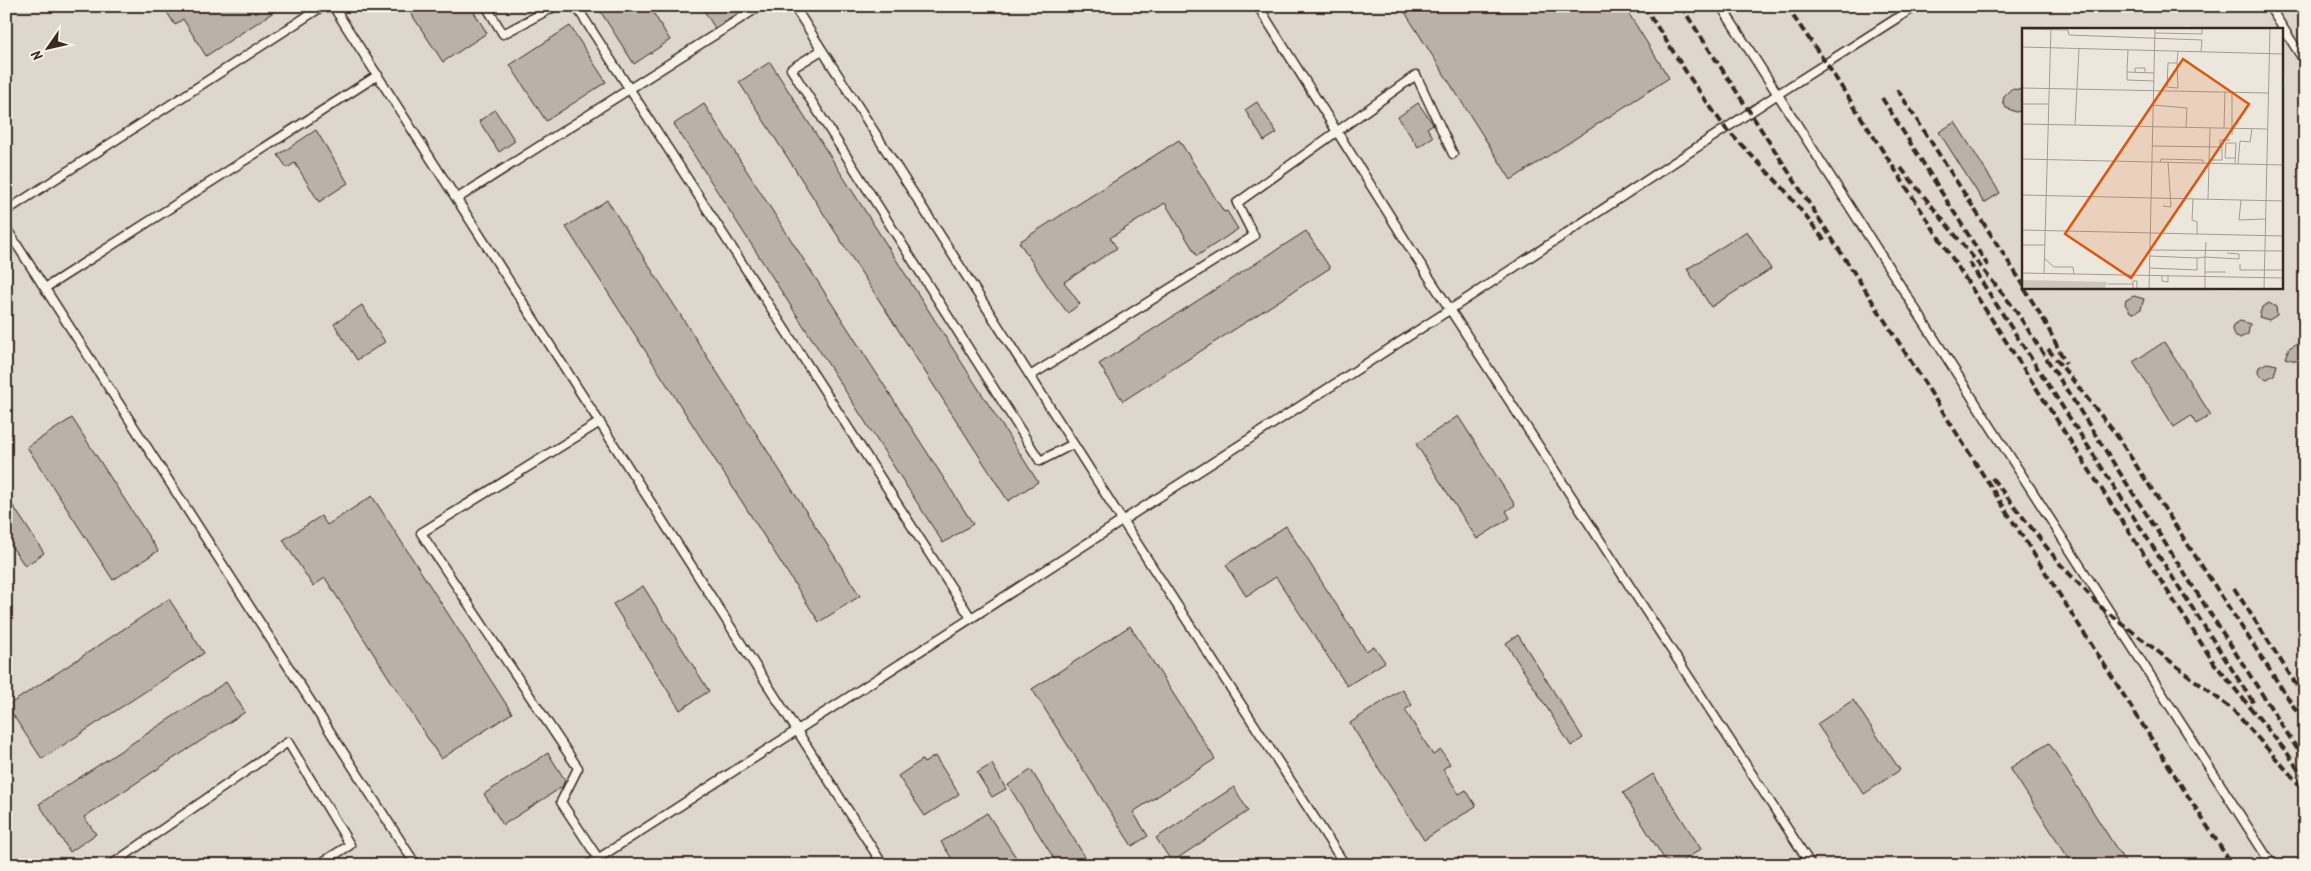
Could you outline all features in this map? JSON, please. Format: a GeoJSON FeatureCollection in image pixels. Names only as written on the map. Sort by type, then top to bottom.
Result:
{"type":"FeatureCollection","features":[{"type":"Feature","properties":{"kind":"lane"},"geometry":{"type":"LineString","coordinates":[[6,211],[323,6]]}},
{"type":"Feature","properties":{"kind":"lane"},"geometry":{"type":"LineString","coordinates":[[334,6],[883,865]]}},
{"type":"Feature","properties":{"kind":"lane"},"geometry":{"type":"LineString","coordinates":[[486,6],[504,34],[556,6]]}},
{"type":"Feature","properties":{"kind":"lane"},"geometry":{"type":"LineString","coordinates":[[576,6],[971,618]]}},
{"type":"Feature","properties":{"kind":"lane"},"geometry":{"type":"LineString","coordinates":[[744,6],[748,14]]}},
{"type":"Feature","properties":{"kind":"lane"},"geometry":{"type":"LineString","coordinates":[[458,198],[760,6]]}},
{"type":"Feature","properties":{"kind":"lane"},"geometry":{"type":"LineString","coordinates":[[794,6],[1073,444],[1345,865]]}},
{"type":"Feature","properties":{"kind":"lane"},"geometry":{"type":"LineString","coordinates":[[1258,6],[1451,309],[1811,865]]}},
{"type":"Feature","properties":{"kind":"lane"},"geometry":{"type":"LineString","coordinates":[[1722,6],[2272,865]]}},
{"type":"Feature","properties":{"kind":"lane"},"geometry":{"type":"LineString","coordinates":[[588,865],[1451,309],[1778,94],[1916,6]]}},
{"type":"Feature","properties":{"kind":"lane"},"geometry":{"type":"LineString","coordinates":[[2268,6],[2283,28]]}},
{"type":"Feature","properties":{"kind":"lane"},"geometry":{"type":"LineString","coordinates":[[2284,30],[2305,62]]}},
{"type":"Feature","properties":{"kind":"lane"},"geometry":{"type":"LineString","coordinates":[[822,50],[791,69],[1040,461],[1073,444]]}},
{"type":"Feature","properties":{"kind":"lane"},"geometry":{"type":"LineString","coordinates":[[45,288],[378,75]]}},
{"type":"Feature","properties":{"kind":"lane"},"geometry":{"type":"LineString","coordinates":[[1030,376],[1254,236],[1237,203],[1416,75],[1453,154]]}},
{"type":"Feature","properties":{"kind":"lane"},"geometry":{"type":"LineString","coordinates":[[6,228],[416,865]]}},
{"type":"Feature","properties":{"kind":"lane"},"geometry":{"type":"LineString","coordinates":[[598,858],[561,802],[578,768],[421,533],[600,422]]}},
{"type":"Feature","properties":{"kind":"lane"},"geometry":{"type":"LineString","coordinates":[[111,865],[288,742],[350,845],[318,865]]}},
{"type":"Feature","properties":{"kind":"shaded area"},"geometry":{"type":"Polygon","coordinates":[[[6,6],[2305,6],[2305,865],[6,865],[6,6]]]}},
{"type":"Feature","properties":{"kind":"building"},"geometry":{"type":"Polygon","coordinates":[[[163,6],[283,6],[206,56],[183,19],[175,25],[163,6]]]}},
{"type":"Feature","properties":{"kind":"building"},"geometry":{"type":"Polygon","coordinates":[[[406,6],[470,6],[487,33],[443,62],[406,6]]]}},
{"type":"Feature","properties":{"kind":"building"},"geometry":{"type":"Polygon","coordinates":[[[597,6],[649,6],[670,40],[634,64],[597,6]]]}},
{"type":"Feature","properties":{"kind":"building"},"geometry":{"type":"Polygon","coordinates":[[[701,6],[732,6],[737,14],[715,28],[701,6]]]}},
{"type":"Feature","properties":{"kind":"building"},"geometry":{"type":"Polygon","coordinates":[[[1401,6],[1624,6],[1669,78],[1511,180],[1401,6]]]}},
{"type":"Feature","properties":{"kind":"building"},"geometry":{"type":"Polygon","coordinates":[[[570,26],[606,82],[546,121],[510,65],[570,26]]]}},
{"type":"Feature","properties":{"kind":"building"},"geometry":{"type":"Polygon","coordinates":[[[770,62],[1038,482],[1008,501],[739,82],[770,62]]]}},
{"type":"Feature","properties":{"kind":"building"},"geometry":{"type":"Polygon","coordinates":[[[2011,89],[2022,90],[2022,110],[2016,112],[2006,108],[2003,102],[2004,96],[2011,89]]]}},
{"type":"Feature","properties":{"kind":"building"},"geometry":{"type":"Polygon","coordinates":[[[1257,102],[1277,133],[1264,141],[1245,110],[1257,102]]]}},
{"type":"Feature","properties":{"kind":"building"},"geometry":{"type":"Polygon","coordinates":[[[1418,103],[1433,124],[1427,128],[1433,137],[1418,147],[1398,117],[1418,103]]]}},
{"type":"Feature","properties":{"kind":"building"},"geometry":{"type":"Polygon","coordinates":[[[704,104],[973,524],[943,543],[674,124],[704,104]]]}},
{"type":"Feature","properties":{"kind":"building"},"geometry":{"type":"Polygon","coordinates":[[[495,110],[515,141],[499,152],[479,121],[495,110]]]}},
{"type":"Feature","properties":{"kind":"building"},"geometry":{"type":"Polygon","coordinates":[[[1955,122],[2000,193],[1984,203],[1939,132],[1955,122]]]}},
{"type":"Feature","properties":{"kind":"building"},"geometry":{"type":"Polygon","coordinates":[[[316,130],[348,183],[319,202],[295,163],[287,168],[278,155],[316,130]]]}},
{"type":"Feature","properties":{"kind":"building"},"geometry":{"type":"Polygon","coordinates":[[[1179,140],[1224,212],[1227,211],[1238,229],[1197,256],[1165,203],[1110,238],[1117,248],[1064,282],[1080,304],[1068,313],[1019,242],[1179,140]]]}},
{"type":"Feature","properties":{"kind":"building"},"geometry":{"type":"Polygon","coordinates":[[[607,200],[860,596],[819,622],[566,227],[607,200]]]}},
{"type":"Feature","properties":{"kind":"building"},"geometry":{"type":"Polygon","coordinates":[[[1306,231],[1330,268],[1123,401],[1099,364],[1306,231]]]}},
{"type":"Feature","properties":{"kind":"building"},"geometry":{"type":"Polygon","coordinates":[[[1747,231],[1771,269],[1711,307],[1687,269],[1747,231]]]}},
{"type":"Feature","properties":{"kind":"building"},"geometry":{"type":"Polygon","coordinates":[[[2134,296],[2144,299],[2141,309],[2134,313],[2130,312],[2125,304],[2126,300],[2134,296]]]}},
{"type":"Feature","properties":{"kind":"building"},"geometry":{"type":"Polygon","coordinates":[[[2269,303],[2276,307],[2277,315],[2269,320],[2259,317],[2262,307],[2269,303]]]}},
{"type":"Feature","properties":{"kind":"building"},"geometry":{"type":"Polygon","coordinates":[[[362,305],[385,342],[357,360],[334,324],[362,305]]]}},
{"type":"Feature","properties":{"kind":"building"},"geometry":{"type":"Polygon","coordinates":[[[2240,321],[2250,324],[2248,334],[2240,338],[2236,337],[2232,330],[2233,325],[2240,321]]]}},
{"type":"Feature","properties":{"kind":"building"},"geometry":{"type":"Polygon","coordinates":[[[2164,342],[2211,415],[2196,424],[2191,416],[2174,427],[2133,362],[2164,342]]]}},
{"type":"Feature","properties":{"kind":"building"},"geometry":{"type":"Polygon","coordinates":[[[2296,344],[2303,348],[2303,357],[2296,361],[2285,358],[2289,348],[2296,344]]]}},
{"type":"Feature","properties":{"kind":"building"},"geometry":{"type":"Polygon","coordinates":[[[2267,363],[2277,365],[2274,375],[2267,379],[2259,375],[2258,371],[2259,367],[2267,363]]]}},
{"type":"Feature","properties":{"kind":"building"},"geometry":{"type":"Polygon","coordinates":[[[1458,416],[1515,505],[1506,511],[1510,518],[1477,539],[1416,444],[1458,416]]]}},
{"type":"Feature","properties":{"kind":"building"},"geometry":{"type":"Polygon","coordinates":[[[72,418],[158,551],[113,580],[27,447],[72,418]]]}},
{"type":"Feature","properties":{"kind":"building"},"geometry":{"type":"Polygon","coordinates":[[[6,495],[44,553],[25,566],[6,538],[6,495]]]}},
{"type":"Feature","properties":{"kind":"building"},"geometry":{"type":"Polygon","coordinates":[[[372,496],[512,713],[441,759],[325,578],[313,586],[283,540],[321,516],[327,525],[372,496]]]}},
{"type":"Feature","properties":{"kind":"building"},"geometry":{"type":"Polygon","coordinates":[[[1286,526],[1366,651],[1374,646],[1385,662],[1347,686],[1276,577],[1246,596],[1226,565],[1286,526]]]}},
{"type":"Feature","properties":{"kind":"building"},"geometry":{"type":"Polygon","coordinates":[[[643,586],[709,691],[680,710],[613,604],[643,586]]]}},
{"type":"Feature","properties":{"kind":"building"},"geometry":{"type":"Polygon","coordinates":[[[169,599],[204,653],[42,759],[7,706],[169,599]]]}},
{"type":"Feature","properties":{"kind":"building"},"geometry":{"type":"Polygon","coordinates":[[[1130,626],[1215,759],[1133,812],[1148,836],[1132,846],[1032,689],[1130,626]]]}},
{"type":"Feature","properties":{"kind":"building"},"geometry":{"type":"Polygon","coordinates":[[[1518,635],[1583,738],[1571,746],[1506,643],[1518,635]]]}},
{"type":"Feature","properties":{"kind":"building"},"geometry":{"type":"Polygon","coordinates":[[[226,682],[245,712],[84,817],[96,834],[70,852],[39,804],[226,682]]]}},
{"type":"Feature","properties":{"kind":"building"},"geometry":{"type":"Polygon","coordinates":[[[1402,689],[1412,705],[1405,710],[1433,755],[1441,750],[1450,764],[1443,769],[1459,794],[1466,790],[1476,806],[1424,840],[1350,723],[1402,689]]]}},
{"type":"Feature","properties":{"kind":"building"},"geometry":{"type":"Polygon","coordinates":[[[1853,700],[1900,770],[1864,794],[1817,724],[1853,700]]]}},
{"type":"Feature","properties":{"kind":"building"},"geometry":{"type":"Polygon","coordinates":[[[2049,743],[2127,865],[2073,865],[2010,768],[2049,743]]]}},
{"type":"Feature","properties":{"kind":"building"},"geometry":{"type":"Polygon","coordinates":[[[548,753],[565,780],[562,787],[503,825],[484,794],[548,753]]]}},
{"type":"Feature","properties":{"kind":"building"},"geometry":{"type":"Polygon","coordinates":[[[935,756],[959,794],[925,816],[898,776],[922,760],[924,763],[935,756]]]}},
{"type":"Feature","properties":{"kind":"building"},"geometry":{"type":"Polygon","coordinates":[[[992,764],[1006,789],[992,797],[977,773],[992,764]]]}},
{"type":"Feature","properties":{"kind":"building"},"geometry":{"type":"Polygon","coordinates":[[[1031,770],[1090,865],[1058,865],[1008,785],[1031,770]]]}},
{"type":"Feature","properties":{"kind":"building"},"geometry":{"type":"Polygon","coordinates":[[[1653,774],[1701,849],[1677,865],[1668,865],[1623,793],[1653,774]]]}},
{"type":"Feature","properties":{"kind":"building"},"geometry":{"type":"Polygon","coordinates":[[[1234,787],[1248,811],[1172,862],[1156,838],[1234,787]]]}},
{"type":"Feature","properties":{"kind":"building"},"geometry":{"type":"Polygon","coordinates":[[[987,813],[1021,865],[956,865],[941,842],[987,813]]]}},
{"type":"Feature","properties":{"kind":"railway"},"geometry":{"type":"LineString","coordinates":[[1644,6],[1690,78],[1726,129],[1783,188],[1826,242]]}},
{"type":"Feature","properties":{"kind":"railway"},"geometry":{"type":"LineString","coordinates":[[1681,6],[1864,288],[2232,865]]}},
{"type":"Feature","properties":{"kind":"railway"},"geometry":{"type":"LineString","coordinates":[[1786,6],[1826,63],[2214,663],[2288,754],[2305,780]]}},
{"type":"Feature","properties":{"kind":"railway"},"geometry":{"type":"LineString","coordinates":[[1897,89],[2022,283]]}},
{"type":"Feature","properties":{"kind":"railway"},"geometry":{"type":"LineString","coordinates":[[1882,98],[1988,266]]}},
{"type":"Feature","properties":{"kind":"railway"},"geometry":{"type":"LineString","coordinates":[[1901,168],[2014,308],[2305,761]]}},
{"type":"Feature","properties":{"kind":"railway"},"geometry":{"type":"LineString","coordinates":[[1969,262],[2255,705]]}},
{"type":"Feature","properties":{"kind":"railway"},"geometry":{"type":"LineString","coordinates":[[2025,289],[2045,322],[2066,364]]}},
{"type":"Feature","properties":{"kind":"railway"},"geometry":{"type":"LineString","coordinates":[[2048,349],[2115,433],[2305,724]]}},
{"type":"Feature","properties":{"kind":"railway"},"geometry":{"type":"LineString","coordinates":[[1992,478],[2060,564],[2102,608],[2233,710],[2305,791]]}},
{"type":"Feature","properties":{"kind":"railway"},"geometry":{"type":"LineString","coordinates":[[2234,588],[2305,698]]}}]}
